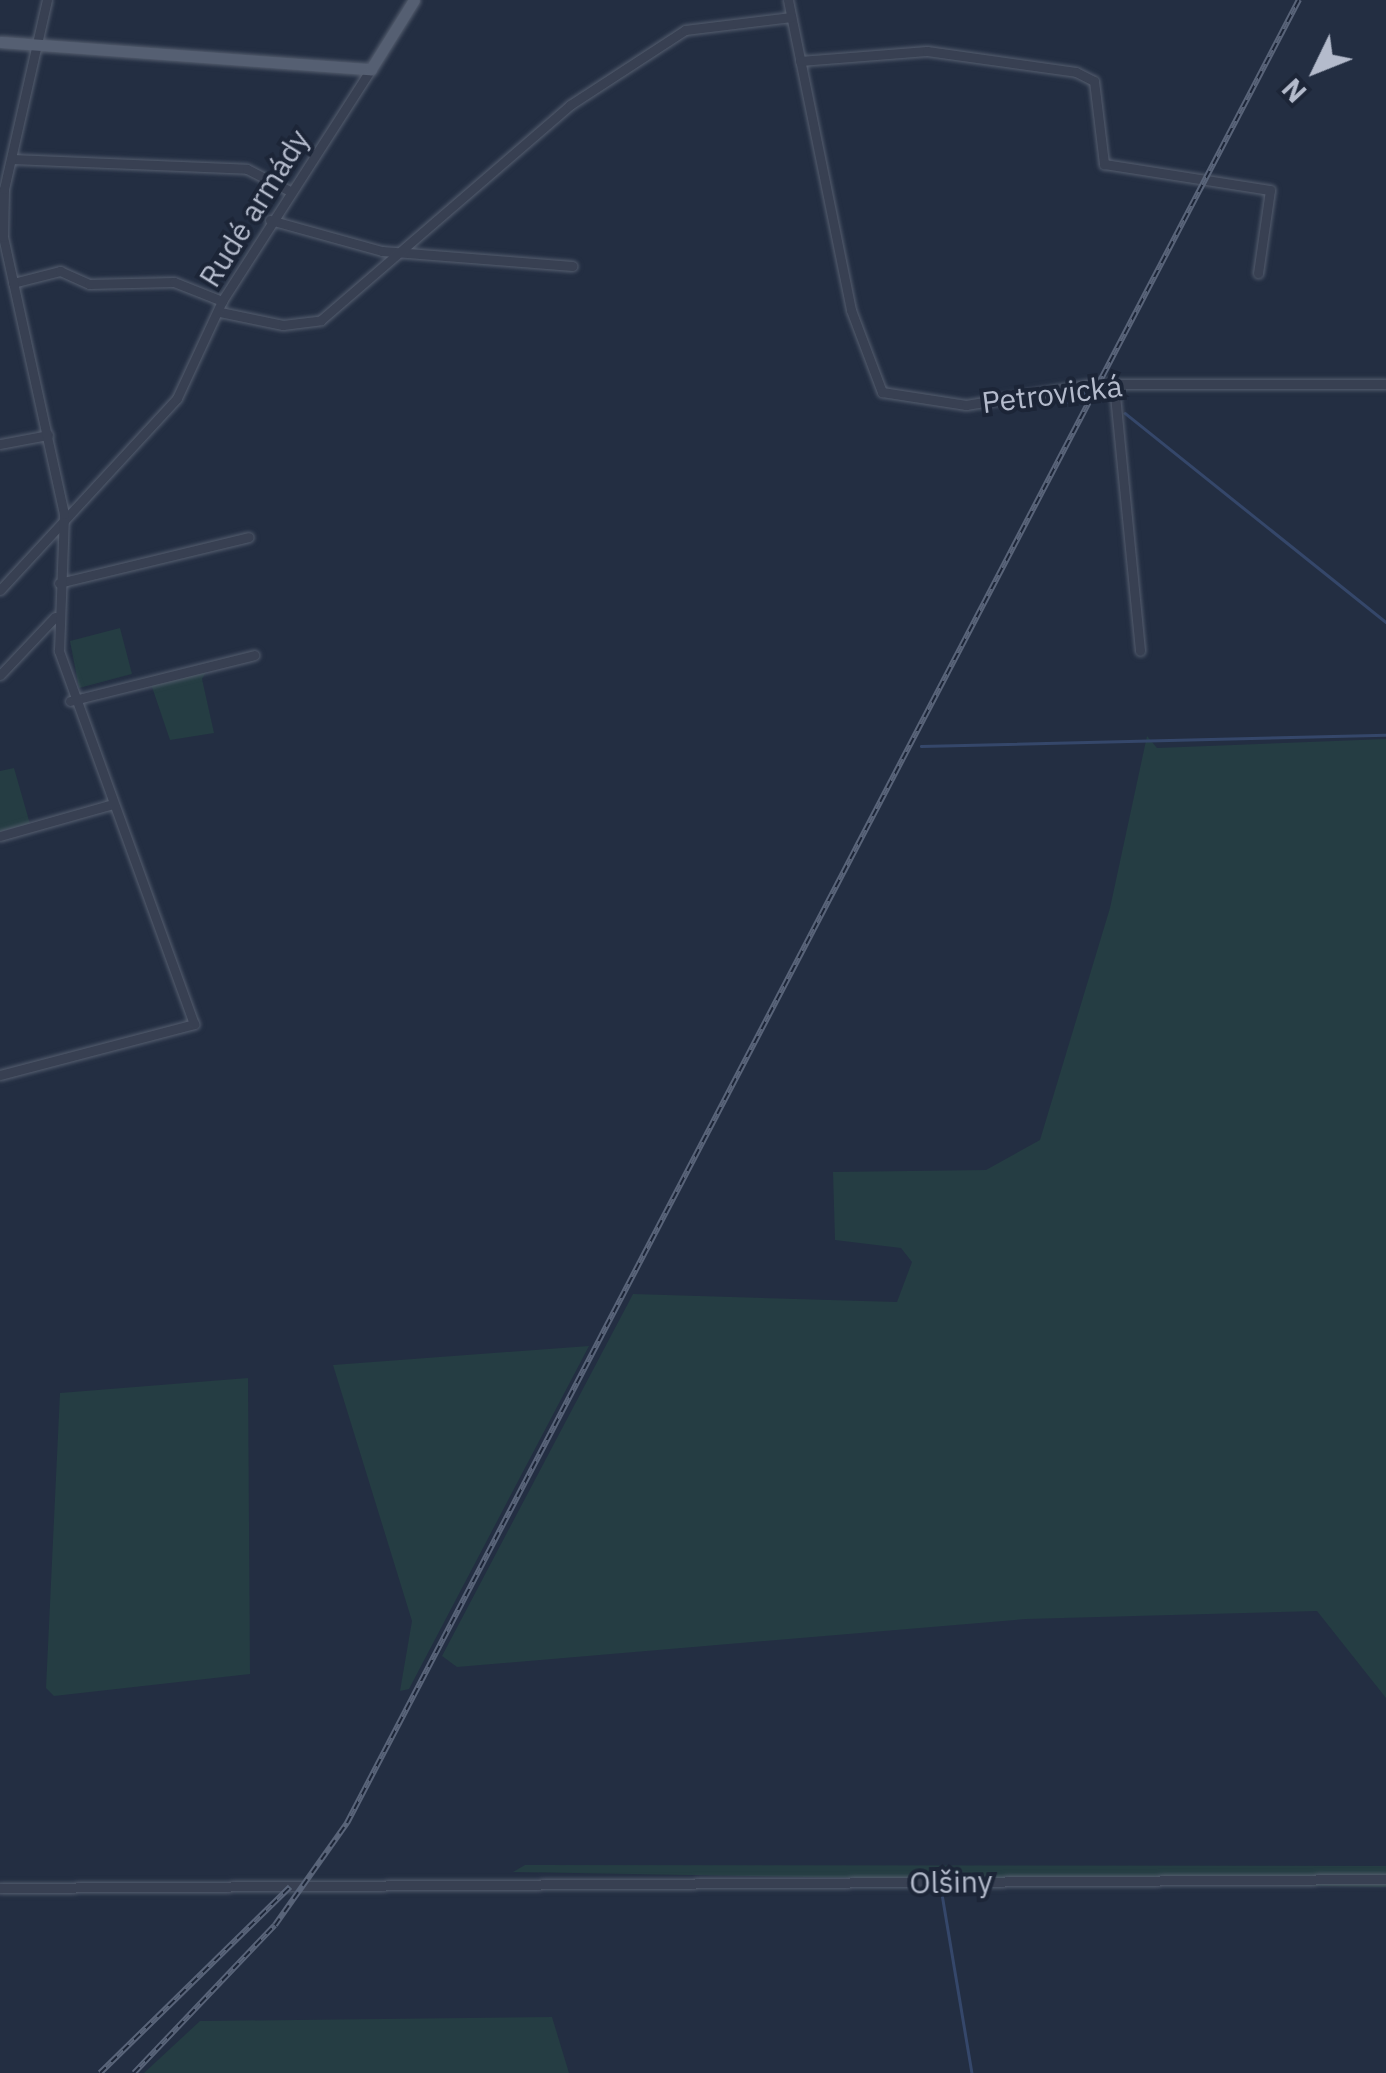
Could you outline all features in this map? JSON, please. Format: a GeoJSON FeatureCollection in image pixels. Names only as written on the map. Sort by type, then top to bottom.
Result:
{"type":"FeatureCollection","features":[{"type":"Feature","properties":{"kind":"main road","name":"Rudé armády"},"geometry":{"type":"LineString","coordinates":[[371,69],[414,0]]}},
{"type":"Feature","properties":{"kind":"main road"},"geometry":{"type":"LineString","coordinates":[[0,42],[371,69]]}},
{"type":"Feature","properties":{"kind":"street"},"geometry":{"type":"LineString","coordinates":[[0,1075],[194,1024],[113,804],[70,701],[55,617],[65,522],[3,238],[12,158],[47,0]]}},
{"type":"Feature","properties":{"kind":"street","name":"Petrovická"},"geometry":{"type":"LineString","coordinates":[[788,0],[851,310],[882,392],[966,405],[1114,386],[1386,384]]}},
{"type":"Feature","properties":{"kind":"street"},"geometry":{"type":"LineString","coordinates":[[13,282],[60,271],[104,285],[174,282],[221,306],[304,326],[570,105],[684,30],[791,17]]}},
{"type":"Feature","properties":{"kind":"street"},"geometry":{"type":"LineString","coordinates":[[800,61],[928,51],[1076,72],[1094,80],[1104,164],[1270,190],[1258,274]]}},
{"type":"Feature","properties":{"kind":"street","name":"Rudé armády"},"geometry":{"type":"LineString","coordinates":[[0,590],[177,398],[221,306],[270,220],[371,69]]}},
{"type":"Feature","properties":{"kind":"street"},"geometry":{"type":"LineString","coordinates":[[12,158],[247,169],[288,190]]}},
{"type":"Feature","properties":{"kind":"street"},"geometry":{"type":"LineString","coordinates":[[270,220],[396,252],[572,266]]}},
{"type":"Feature","properties":{"kind":"street"},"geometry":{"type":"LineString","coordinates":[[1114,386],[1140,651]]}},
{"type":"Feature","properties":{"kind":"street"},"geometry":{"type":"LineString","coordinates":[[0,444],[48,435]]}},
{"type":"Feature","properties":{"kind":"street"},"geometry":{"type":"LineString","coordinates":[[60,584],[249,537]]}},
{"type":"Feature","properties":{"kind":"street"},"geometry":{"type":"LineString","coordinates":[[0,675],[55,617]]}},
{"type":"Feature","properties":{"kind":"street"},"geometry":{"type":"LineString","coordinates":[[70,701],[254,655]]}},
{"type":"Feature","properties":{"kind":"street"},"geometry":{"type":"LineString","coordinates":[[0,836],[113,804]]}},
{"type":"Feature","properties":{"kind":"street","name":"Olšiny"},"geometry":{"type":"LineString","coordinates":[[0,1888],[1386,1879]]}},
{"type":"Feature","properties":{"kind":"green space"},"geometry":{"type":"Polygon","coordinates":[[[120,628],[132,674],[79,688],[70,641],[120,628]]]}},
{"type":"Feature","properties":{"kind":"green space"},"geometry":{"type":"Polygon","coordinates":[[[209,667],[202,679],[214,733],[170,740],[150,681],[209,667]]]}},
{"type":"Feature","properties":{"kind":"green space"},"geometry":{"type":"Polygon","coordinates":[[[1147,736],[1157,748],[1386,739],[1386,1698],[1317,1611],[1026,1619],[457,1667],[442,1656],[633,1294],[897,1302],[912,1262],[901,1248],[835,1240],[833,1172],[986,1170],[1040,1140],[1110,908],[1147,736]]]}},
{"type":"Feature","properties":{"kind":"green space"},"geometry":{"type":"Polygon","coordinates":[[[14,768],[30,824],[0,832],[0,771],[14,768]]]}},
{"type":"Feature","properties":{"kind":"green space"},"geometry":{"type":"Polygon","coordinates":[[[589,1346],[409,1689],[400,1691],[412,1621],[333,1365],[589,1346]]]}},
{"type":"Feature","properties":{"kind":"green space"},"geometry":{"type":"Polygon","coordinates":[[[248,1378],[250,1674],[54,1696],[46,1688],[60,1393],[248,1378]]]}},
{"type":"Feature","properties":{"kind":"green space"},"geometry":{"type":"Polygon","coordinates":[[[525,1865],[1386,1866],[1386,1887],[513,1872],[525,1865]]]}},
{"type":"Feature","properties":{"kind":"green space"},"geometry":{"type":"Polygon","coordinates":[[[552,2017],[569,2073],[144,2073],[200,2021],[552,2017]]]}},
{"type":"Feature","properties":{"kind":"waterway"},"geometry":{"type":"LineString","coordinates":[[1063,404],[1089,390]]}},
{"type":"Feature","properties":{"kind":"waterway"},"geometry":{"type":"LineString","coordinates":[[1125,413],[1386,622]]}},
{"type":"Feature","properties":{"kind":"waterway"},"geometry":{"type":"LineString","coordinates":[[921,746],[1386,735]]}},
{"type":"Feature","properties":{"kind":"waterway"},"geometry":{"type":"LineString","coordinates":[[942,1894],[972,2073]]}},
{"type":"Feature","properties":{"kind":"railway"},"geometry":{"type":"LineString","coordinates":[[134,2073],[275,1925],[347,1823],[1299,0]]}},
{"type":"Feature","properties":{"kind":"railway"},"geometry":{"type":"LineString","coordinates":[[100,2073],[290,1887]]}}]}
